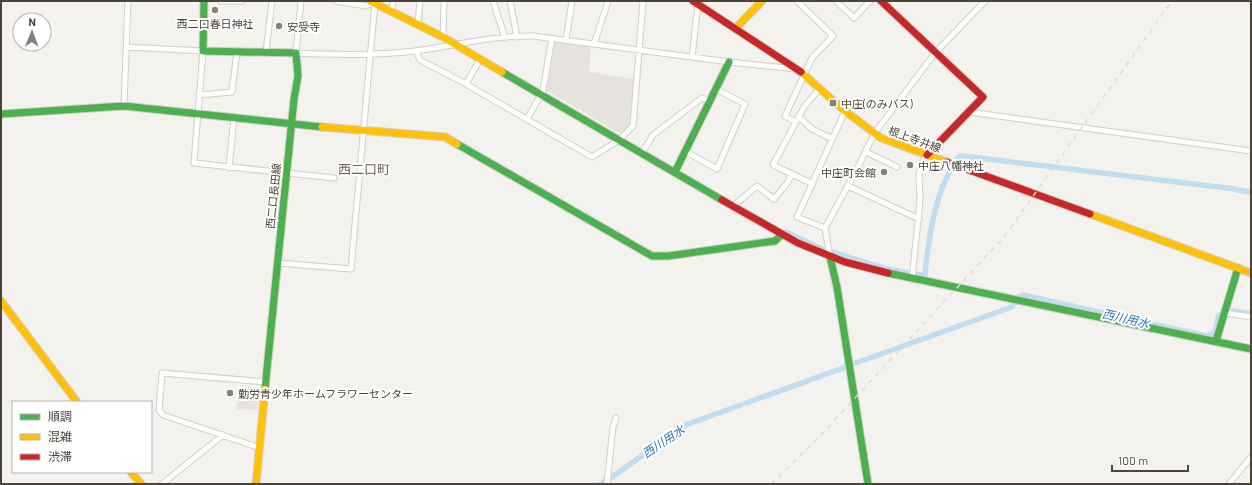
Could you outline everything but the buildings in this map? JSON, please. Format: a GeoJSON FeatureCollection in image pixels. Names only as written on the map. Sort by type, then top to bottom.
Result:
{"type":"FeatureCollection","features":[{"type":"Feature","properties":{"kind":"street"},"geometry":{"type":"LineString","coordinates":[[124,106],[128,1]]}},
{"type":"Feature","properties":{"kind":"street"},"geometry":{"type":"LineString","coordinates":[[204,1],[203,51],[194,163],[229,168],[334,178]]}},
{"type":"Feature","properties":{"kind":"street"},"geometry":{"type":"LineString","coordinates":[[221,1],[242,1]]}},
{"type":"Feature","properties":{"kind":"street"},"geometry":{"type":"LineString","coordinates":[[266,52],[272,1]]}},
{"type":"Feature","properties":{"kind":"street"},"geometry":{"type":"LineString","coordinates":[[296,53],[301,1]]}},
{"type":"Feature","properties":{"kind":"street"},"geometry":{"type":"LineString","coordinates":[[336,1],[366,6],[372,2]]}},
{"type":"Feature","properties":{"kind":"street"},"geometry":{"type":"LineString","coordinates":[[392,11],[393,1]]}},
{"type":"Feature","properties":{"kind":"street"},"geometry":{"type":"LineString","coordinates":[[418,23],[420,1]]}},
{"type":"Feature","properties":{"kind":"street"},"geometry":{"type":"LineString","coordinates":[[443,38],[444,1]]}},
{"type":"Feature","properties":{"kind":"street"},"geometry":{"type":"LineString","coordinates":[[493,1],[505,38]]}},
{"type":"Feature","properties":{"kind":"street"},"geometry":{"type":"LineString","coordinates":[[510,1],[517,37]]}},
{"type":"Feature","properties":{"kind":"street"},"geometry":{"type":"LineString","coordinates":[[566,40],[572,1]]}},
{"type":"Feature","properties":{"kind":"street"},"geometry":{"type":"LineString","coordinates":[[594,44],[608,1]]}},
{"type":"Feature","properties":{"kind":"street"},"geometry":{"type":"LineString","coordinates":[[416,51],[420,60],[466,84],[592,157],[618,140],[632,126],[643,1]]}},
{"type":"Feature","properties":{"kind":"street"},"geometry":{"type":"LineString","coordinates":[[735,29],[762,1]]}},
{"type":"Feature","properties":{"kind":"street"},"geometry":{"type":"LineString","coordinates":[[797,1],[833,36],[812,58],[785,116],[797,120],[832,139]]}},
{"type":"Feature","properties":{"kind":"street"},"geometry":{"type":"LineString","coordinates":[[836,1],[854,18],[870,1]]}},
{"type":"Feature","properties":{"kind":"street"},"geometry":{"type":"LineString","coordinates":[[881,1],[983,97],[923,161],[920,174],[919,219],[912,279]]}},
{"type":"Feature","properties":{"kind":"street"},"geometry":{"type":"LineString","coordinates":[[868,484],[837,287],[825,228],[866,152],[874,134],[935,53],[985,1]]}},
{"type":"Feature","properties":{"kind":"street"},"geometry":{"type":"LineString","coordinates":[[372,2],[418,23],[781,235],[812,251],[830,258],[912,279],[1251,349]]}},
{"type":"Feature","properties":{"kind":"street"},"geometry":{"type":"LineString","coordinates":[[278,263],[351,269],[364,131],[372,2]]}},
{"type":"Feature","properties":{"kind":"street"},"geometry":{"type":"LineString","coordinates":[[692,57],[696,3]]}},
{"type":"Feature","properties":{"kind":"street","name":"根上寺井線"},"geometry":{"type":"LineString","coordinates":[[696,3],[805,75],[874,134],[927,155],[1251,273]]}},
{"type":"Feature","properties":{"kind":"street"},"geometry":{"type":"LineString","coordinates":[[127,47],[369,56],[416,51],[454,44],[505,38],[552,38],[729,62],[796,69]]}},
{"type":"Feature","properties":{"kind":"street"},"geometry":{"type":"LineString","coordinates":[[527,119],[539,98],[542,96],[552,38]]}},
{"type":"Feature","properties":{"kind":"street"},"geometry":{"type":"LineString","coordinates":[[199,95],[232,92],[237,51]]}},
{"type":"Feature","properties":{"kind":"street","name":"西二口長田線"},"geometry":{"type":"LineString","coordinates":[[256,484],[294,99],[298,88],[296,53]]}},
{"type":"Feature","properties":{"kind":"street"},"geometry":{"type":"LineString","coordinates":[[466,84],[480,59]]}},
{"type":"Feature","properties":{"kind":"street"},"geometry":{"type":"LineString","coordinates":[[675,172],[729,62]]}},
{"type":"Feature","properties":{"kind":"street"},"geometry":{"type":"LineString","coordinates":[[685,151],[717,169],[744,104],[716,88]]}},
{"type":"Feature","properties":{"kind":"street"},"geometry":{"type":"LineString","coordinates":[[813,184],[791,175],[773,165],[804,107],[820,88]]}},
{"type":"Feature","properties":{"kind":"street"},"geometry":{"type":"LineString","coordinates":[[642,153],[653,135],[702,98],[710,101]]}},
{"type":"Feature","properties":{"kind":"street"},"geometry":{"type":"LineString","coordinates":[[1,114],[124,106],[364,131],[445,137],[652,256],[668,256],[775,241],[781,235]]}},
{"type":"Feature","properties":{"kind":"street"},"geometry":{"type":"LineString","coordinates":[[825,228],[797,217],[846,111]]}},
{"type":"Feature","properties":{"kind":"street"},"geometry":{"type":"LineString","coordinates":[[969,112],[1251,151]]}},
{"type":"Feature","properties":{"kind":"street"},"geometry":{"type":"LineString","coordinates":[[229,168],[234,117]]}},
{"type":"Feature","properties":{"kind":"street"},"geometry":{"type":"LineString","coordinates":[[866,152],[897,167]]}},
{"type":"Feature","properties":{"kind":"street"},"geometry":{"type":"LineString","coordinates":[[733,206],[757,186],[774,199],[788,182],[791,175]]}},
{"type":"Feature","properties":{"kind":"street"},"geometry":{"type":"LineString","coordinates":[[848,186],[919,219]]}},
{"type":"Feature","properties":{"kind":"street"},"geometry":{"type":"LineString","coordinates":[[1216,341],[1238,268]]}},
{"type":"Feature","properties":{"kind":"street"},"geometry":{"type":"LineString","coordinates":[[1,301],[76,401]]}},
{"type":"Feature","properties":{"kind":"street"},"geometry":{"type":"LineString","coordinates":[[1225,313],[1251,317]]}},
{"type":"Feature","properties":{"kind":"street"},"geometry":{"type":"LineString","coordinates":[[260,448],[163,415],[159,410],[162,373],[266,382]]}},
{"type":"Feature","properties":{"kind":"street"},"geometry":{"type":"LineString","coordinates":[[607,484],[613,427],[616,418]]}},
{"type":"Feature","properties":{"kind":"street"},"geometry":{"type":"LineString","coordinates":[[162,484],[222,435]]}},
{"type":"Feature","properties":{"kind":"street"},"geometry":{"type":"LineString","coordinates":[[1229,484],[1251,457]]}},
{"type":"Feature","properties":{"kind":"street"},"geometry":{"type":"LineString","coordinates":[[132,473],[141,484]]}},
{"type":"Feature","properties":{"kind":"shaded area"},"geometry":{"type":"Polygon","coordinates":[[[554,42],[591,46],[589,72],[634,79],[631,124],[621,134],[547,91],[554,42]]]}},
{"type":"Feature","properties":{"kind":"shaded area"},"geometry":{"type":"Polygon","coordinates":[[[244,386],[259,388],[257,410],[236,409],[238,397],[243,397],[244,386]]]}},
{"type":"Feature","properties":{"kind":"waterway"},"geometry":{"type":"LineString","coordinates":[[957,160],[960,156],[963,156],[1235,189]]}},
{"type":"Feature","properties":{"kind":"waterway"},"geometry":{"type":"LineString","coordinates":[[915,274],[925,275],[930,234],[936,205],[952,168]]}},
{"type":"Feature","properties":{"kind":"waterway"},"geometry":{"type":"LineString","coordinates":[[1237,190],[1251,192]]}},
{"type":"Feature","properties":{"kind":"waterway"},"geometry":{"type":"LineString","coordinates":[[786,232],[824,250]]}},
{"type":"Feature","properties":{"kind":"waterway"},"geometry":{"type":"LineString","coordinates":[[832,252],[887,269],[909,273]]}},
{"type":"Feature","properties":{"kind":"waterway","name":"西川用水"},"geometry":{"type":"LineString","coordinates":[[1019,297],[1023,295],[1206,336],[1214,334],[1219,315]]}},
{"type":"Feature","properties":{"kind":"waterway","name":"西川用水"},"geometry":{"type":"LineString","coordinates":[[850,365],[1012,307],[1014,304]]}},
{"type":"Feature","properties":{"kind":"waterway","name":"西川用水"},"geometry":{"type":"LineString","coordinates":[[1233,311],[1251,314]]}},
{"type":"Feature","properties":{"kind":"waterway","name":"西川用水"},"geometry":{"type":"LineString","coordinates":[[746,403],[846,367]]}},
{"type":"Feature","properties":{"kind":"waterway","name":"西川用水"},"geometry":{"type":"LineString","coordinates":[[612,477],[685,425],[741,405]]}},
{"type":"Feature","properties":{"kind":"waterway","name":"西川用水"},"geometry":{"type":"LineString","coordinates":[[601,484],[605,481]]}},
{"type":"Feature","properties":{"kind":"railway"},"geometry":{"type":"LineString","coordinates":[[771,484],[820,436],[1004,237],[1172,1]]}},
{"type":"Feature","properties":{"kind":"traffic: fast"},"geometry":{"type":"LineString","coordinates":[[204,1],[203,51],[296,53],[298,76],[294,99],[265,389]]}},
{"type":"Feature","properties":{"kind":"traffic: fast"},"geometry":{"type":"LineString","coordinates":[[675,172],[729,62]]}},
{"type":"Feature","properties":{"kind":"traffic: fast"},"geometry":{"type":"LineString","coordinates":[[502,72],[722,200]]}},
{"type":"Feature","properties":{"kind":"traffic: fast"},"geometry":{"type":"LineString","coordinates":[[1,114],[124,106],[322,127]]}},
{"type":"Feature","properties":{"kind":"traffic: fast"},"geometry":{"type":"LineString","coordinates":[[457,144],[652,256],[668,256],[775,241],[781,235]]}},
{"type":"Feature","properties":{"kind":"traffic: fast"},"geometry":{"type":"LineString","coordinates":[[830,257],[837,287],[868,484]]}},
{"type":"Feature","properties":{"kind":"traffic: fast"},"geometry":{"type":"LineString","coordinates":[[1216,341],[1238,268]]}},
{"type":"Feature","properties":{"kind":"traffic: fast"},"geometry":{"type":"LineString","coordinates":[[888,273],[1251,349]]}},
{"type":"Feature","properties":{"kind":"traffic: slow"},"geometry":{"type":"LineString","coordinates":[[370,1],[443,37],[502,72]]}},
{"type":"Feature","properties":{"kind":"traffic: slow"},"geometry":{"type":"LineString","coordinates":[[735,29],[762,1]]}},
{"type":"Feature","properties":{"kind":"traffic: slow"},"geometry":{"type":"LineString","coordinates":[[801,72],[845,111],[881,138],[947,162]]}},
{"type":"Feature","properties":{"kind":"traffic: slow"},"geometry":{"type":"LineString","coordinates":[[322,127],[445,137],[457,144]]}},
{"type":"Feature","properties":{"kind":"traffic: slow"},"geometry":{"type":"LineString","coordinates":[[1090,214],[1251,273]]}},
{"type":"Feature","properties":{"kind":"traffic: slow"},"geometry":{"type":"LineString","coordinates":[[1,301],[76,401]]}},
{"type":"Feature","properties":{"kind":"traffic: slow"},"geometry":{"type":"LineString","coordinates":[[256,484],[265,389]]}},
{"type":"Feature","properties":{"kind":"traffic: slow"},"geometry":{"type":"LineString","coordinates":[[132,473],[141,484]]}},
{"type":"Feature","properties":{"kind":"traffic: jam"},"geometry":{"type":"LineString","coordinates":[[693,1],[801,72]]}},
{"type":"Feature","properties":{"kind":"traffic: jam"},"geometry":{"type":"LineString","coordinates":[[881,1],[983,97],[927,155]]}},
{"type":"Feature","properties":{"kind":"traffic: jam"},"geometry":{"type":"LineString","coordinates":[[947,162],[1090,214]]}},
{"type":"Feature","properties":{"kind":"traffic: jam"},"geometry":{"type":"LineString","coordinates":[[722,200],[798,243],[845,262],[888,273]]}},
{"type":"Feature","properties":{"kind":"place","name":"西二口春日神社"},"geometry":{"type":"Point","coordinates":[215,10]}},
{"type":"Feature","properties":{"kind":"place","name":"安受寺"},"geometry":{"type":"Point","coordinates":[279,26]}},
{"type":"Feature","properties":{"kind":"place","name":"中庄(のみバス)"},"geometry":{"type":"Point","coordinates":[833,103]}},
{"type":"Feature","properties":{"kind":"place","name":"中庄八幡神社"},"geometry":{"type":"Point","coordinates":[910,165]}},
{"type":"Feature","properties":{"kind":"place","name":"中庄町会館"},"geometry":{"type":"Point","coordinates":[884,172]}},
{"type":"Feature","properties":{"kind":"place","name":"勤労青少年ホームフラワーセンター"},"geometry":{"type":"Point","coordinates":[230,393]}},
{"type":"Feature","properties":{"kind":"district","name":"西二口町"},"geometry":{"type":"Point","coordinates":[364,169]}}]}
